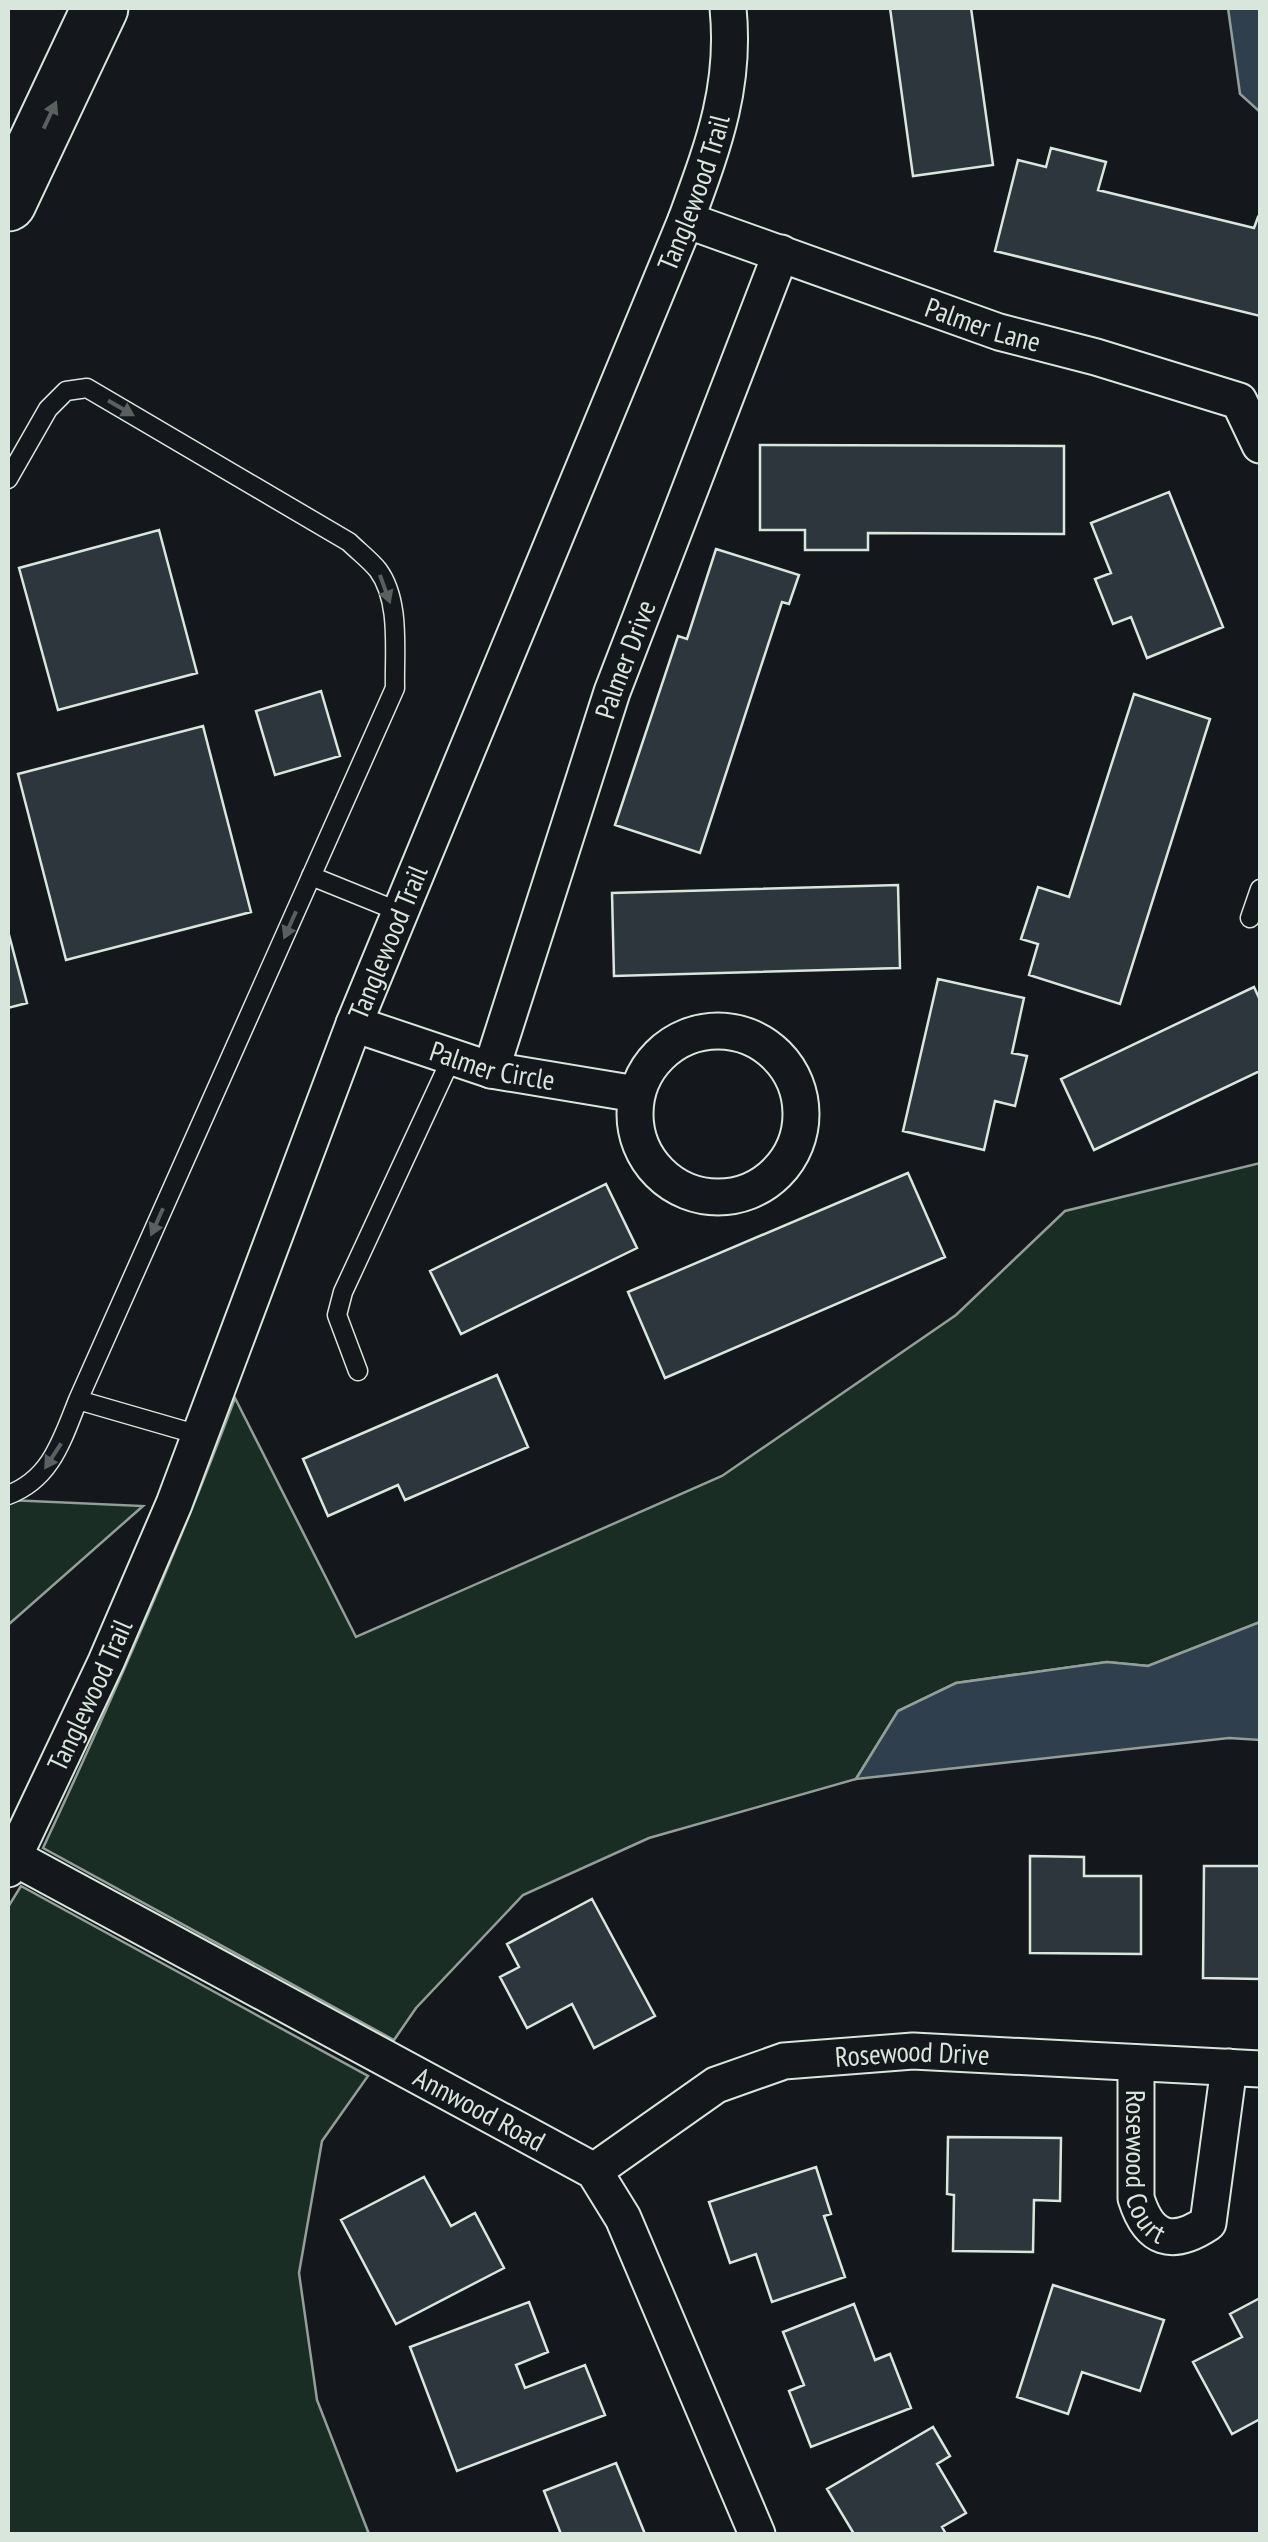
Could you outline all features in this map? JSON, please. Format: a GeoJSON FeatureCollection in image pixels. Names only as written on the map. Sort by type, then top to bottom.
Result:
{"type":"FeatureCollection","features":[{"type":"Feature","properties":{"kind":"main road"},"geometry":{"type":"LineString","coordinates":[[8,203],[100,8]]}},
{"type":"Feature","properties":{"kind":"street","name":"Tanglewood Trail"},"geometry":{"type":"LineString","coordinates":[[11,1863],[106,1662],[199,1436],[354,1024],[686,220],[719,131],[732,49],[728,8]]}},
{"type":"Feature","properties":{"kind":"street","name":"Palmer Lane"},"geometry":{"type":"LineString","coordinates":[[686,220],[1000,332],[1239,401],[1260,445]]}},
{"type":"Feature","properties":{"kind":"street","name":"Palmer Drive"},"geometry":{"type":"LineString","coordinates":[[490,1070],[612,692],[781,253]]}},
{"type":"Feature","properties":{"kind":"street","name":"Palmer Circle"},"geometry":{"type":"LineString","coordinates":[[354,1024],[490,1070],[636,1094]]}},
{"type":"Feature","properties":{"kind":"street"},"geometry":{"type":"LineString","coordinates":[[717,1030],[744,1034],[768,1047],[787,1066],[799,1091],[802,1119],[796,1145],[781,1169],[759,1186],[733,1196],[705,1197],[679,1188],[656,1172],[641,1148],[634,1122],[636,1094],[647,1069],[665,1048],[690,1035],[717,1030]]}},
{"type":"Feature","properties":{"kind":"street","name":"Annwood Road"},"geometry":{"type":"LineString","coordinates":[[11,1863],[594,2171],[623,2218],[758,2534]]}},
{"type":"Feature","properties":{"kind":"street","name":"Rosewood Drive"},"geometry":{"type":"LineString","coordinates":[[594,2171],[716,2086],[784,2061],[913,2051],[1245,2068]]}},
{"type":"Feature","properties":{"kind":"street","name":"Rosewood Court"},"geometry":{"type":"LineString","coordinates":[[1136,2062],[1136,2198],[1142,2219],[1158,2235],[1176,2238],[1190,2235],[1208,2223],[1245,2068]]}},
{"type":"Feature","properties":{"kind":"lane"},"geometry":{"type":"LineString","coordinates":[[8,479],[48,409],[66,391],[87,388],[349,542],[378,570],[389,592],[394,623],[395,688],[55,1459],[24,1489],[8,1495]]}},
{"type":"Feature","properties":{"kind":"lane"},"geometry":{"type":"LineString","coordinates":[[312,876],[400,912]]}},
{"type":"Feature","properties":{"kind":"lane"},"geometry":{"type":"LineString","coordinates":[[1250,918],[1260,889]]}},
{"type":"Feature","properties":{"kind":"lane"},"geometry":{"type":"LineString","coordinates":[[358,1371],[337,1315],[343,1292],[452,1058]]}},
{"type":"Feature","properties":{"kind":"lane"},"geometry":{"type":"LineString","coordinates":[[78,1400],[199,1436]]}},
{"type":"Feature","properties":{"kind":"green space"},"geometry":{"type":"Polygon","coordinates":[[[1260,1163],[1260,1622],[1148,1666],[1107,1662],[956,1683],[898,1711],[856,1779],[649,1838],[523,1895],[416,2008],[394,2040],[43,1848],[144,1625],[235,1398],[356,1637],[722,1476],[956,1315],[1065,1211],[1260,1163]]]}},
{"type":"Feature","properties":{"kind":"green space"},"geometry":{"type":"Polygon","coordinates":[[[8,1500],[143,1506],[8,1625],[8,1500]]]}},
{"type":"Feature","properties":{"kind":"green space"},"geometry":{"type":"Polygon","coordinates":[[[21,1886],[368,2076],[322,2141],[299,2273],[317,2400],[369,2534],[8,2534],[8,1907],[21,1886]]]}},
{"type":"Feature","properties":{"kind":"water"},"geometry":{"type":"Polygon","coordinates":[[[1228,8],[1260,8],[1260,112],[1240,94],[1228,8]]]}},
{"type":"Feature","properties":{"kind":"water"},"geometry":{"type":"Polygon","coordinates":[[[1260,1622],[1260,1740],[1229,1738],[856,1779],[898,1711],[956,1683],[1107,1662],[1148,1666],[1260,1622]]]}},
{"type":"Feature","properties":{"kind":"building"},"geometry":{"type":"Polygon","coordinates":[[[890,8],[971,8],[993,165],[913,176],[890,8]]]}},
{"type":"Feature","properties":{"kind":"building"},"geometry":{"type":"Polygon","coordinates":[[[1051,148],[1106,162],[1098,190],[1254,228],[1260,218],[1260,316],[995,251],[1018,160],[1046,167],[1051,148]]]}},
{"type":"Feature","properties":{"kind":"building"},"geometry":{"type":"Polygon","coordinates":[[[760,445],[1064,446],[1064,534],[868,533],[868,550],[805,550],[805,530],[760,530],[760,445]]]}},
{"type":"Feature","properties":{"kind":"building"},"geometry":{"type":"Polygon","coordinates":[[[1169,492],[1223,627],[1147,658],[1131,617],[1113,624],[1095,579],[1111,573],[1091,523],[1169,492]]]}},
{"type":"Feature","properties":{"kind":"building"},"geometry":{"type":"Polygon","coordinates":[[[159,530],[197,673],[58,710],[19,568],[159,530]]]}},
{"type":"Feature","properties":{"kind":"building"},"geometry":{"type":"Polygon","coordinates":[[[716,549],[799,575],[789,604],[782,602],[700,853],[615,825],[678,636],[687,639],[716,549]]]}},
{"type":"Feature","properties":{"kind":"building"},"geometry":{"type":"Polygon","coordinates":[[[321,691],[340,756],[275,775],[256,711],[321,691]]]}},
{"type":"Feature","properties":{"kind":"building"},"geometry":{"type":"Polygon","coordinates":[[[1134,694],[1210,719],[1120,1004],[1029,975],[1038,944],[1021,939],[1038,887],[1069,897],[1134,694]]]}},
{"type":"Feature","properties":{"kind":"building"},"geometry":{"type":"Polygon","coordinates":[[[203,726],[251,912],[66,960],[18,774],[203,726]]]}},
{"type":"Feature","properties":{"kind":"building"},"geometry":{"type":"Polygon","coordinates":[[[898,885],[900,968],[614,976],[612,893],[898,885]]]}},
{"type":"Feature","properties":{"kind":"building"},"geometry":{"type":"Polygon","coordinates":[[[8,931],[27,1003],[8,1008],[8,931]]]}},
{"type":"Feature","properties":{"kind":"building"},"geometry":{"type":"Polygon","coordinates":[[[938,979],[1024,998],[1012,1053],[1027,1056],[1015,1106],[995,1101],[984,1150],[903,1131],[938,979]]]}},
{"type":"Feature","properties":{"kind":"building"},"geometry":{"type":"Polygon","coordinates":[[[1254,987],[1260,1000],[1260,1071],[1094,1150],[1061,1079],[1254,987]]]}},
{"type":"Feature","properties":{"kind":"building"},"geometry":{"type":"Polygon","coordinates":[[[908,1173],[945,1257],[665,1378],[628,1292],[908,1173]]]}},
{"type":"Feature","properties":{"kind":"building"},"geometry":{"type":"Polygon","coordinates":[[[606,1184],[637,1248],[461,1334],[430,1271],[606,1184]]]}},
{"type":"Feature","properties":{"kind":"building"},"geometry":{"type":"Polygon","coordinates":[[[497,1375],[528,1447],[405,1500],[398,1485],[328,1516],[303,1459],[497,1375]]]}},
{"type":"Feature","properties":{"kind":"building"},"geometry":{"type":"Polygon","coordinates":[[[1030,1856],[1084,1857],[1084,1876],[1141,1876],[1141,1954],[1030,1953],[1030,1856]]]}},
{"type":"Feature","properties":{"kind":"building"},"geometry":{"type":"Polygon","coordinates":[[[1204,1866],[1260,1866],[1260,1979],[1203,1978],[1204,1866]]]}},
{"type":"Feature","properties":{"kind":"building"},"geometry":{"type":"Polygon","coordinates":[[[592,1899],[655,2016],[594,2048],[572,2004],[527,2028],[500,1977],[519,1967],[507,1944],[592,1899]]]}},
{"type":"Feature","properties":{"kind":"building"},"geometry":{"type":"Polygon","coordinates":[[[948,2137],[1061,2138],[1060,2201],[1034,2200],[1033,2252],[953,2251],[954,2195],[947,2194],[948,2137]]]}},
{"type":"Feature","properties":{"kind":"building"},"geometry":{"type":"Polygon","coordinates":[[[816,2167],[831,2214],[824,2216],[845,2277],[772,2302],[756,2254],[730,2263],[709,2202],[816,2167]]]}},
{"type":"Feature","properties":{"kind":"building"},"geometry":{"type":"Polygon","coordinates":[[[424,2177],[451,2226],[475,2213],[504,2268],[396,2324],[341,2220],[424,2177]]]}},
{"type":"Feature","properties":{"kind":"building"},"geometry":{"type":"Polygon","coordinates":[[[1053,2285],[1164,2320],[1140,2391],[1082,2372],[1068,2414],[1017,2397],[1053,2285]]]}},
{"type":"Feature","properties":{"kind":"building"},"geometry":{"type":"Polygon","coordinates":[[[1260,2298],[1260,2419],[1232,2434],[1193,2362],[1242,2337],[1230,2314],[1260,2298]]]}},
{"type":"Feature","properties":{"kind":"building"},"geometry":{"type":"Polygon","coordinates":[[[529,2302],[548,2352],[516,2365],[525,2388],[585,2365],[605,2415],[457,2471],[410,2347],[529,2302]]]}},
{"type":"Feature","properties":{"kind":"building"},"geometry":{"type":"Polygon","coordinates":[[[854,2304],[875,2360],[890,2354],[911,2408],[811,2447],[789,2391],[804,2385],[783,2332],[854,2304]]]}},
{"type":"Feature","properties":{"kind":"building"},"geometry":{"type":"Polygon","coordinates":[[[933,2427],[950,2456],[937,2464],[966,2513],[942,2527],[946,2534],[854,2534],[827,2489],[933,2427]]]}},
{"type":"Feature","properties":{"kind":"building"},"geometry":{"type":"Polygon","coordinates":[[[616,2463],[645,2534],[561,2534],[544,2491],[616,2463]]]}}]}
